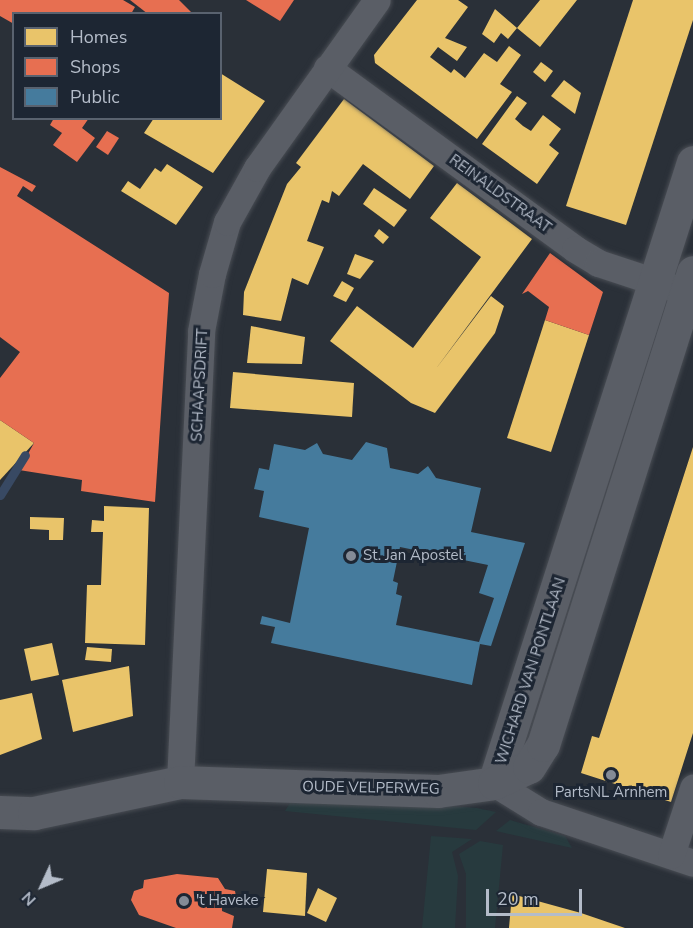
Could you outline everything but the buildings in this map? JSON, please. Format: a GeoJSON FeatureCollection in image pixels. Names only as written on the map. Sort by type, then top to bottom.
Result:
{"type":"FeatureCollection","features":[{"type":"Feature","properties":{"kind":"street","name":"SCHAAPSDRIFT"},"geometry":{"type":"LineString","coordinates":[[180,782],[188,678],[201,331],[212,274],[227,222],[257,168],[377,0]]}},
{"type":"Feature","properties":{"kind":"street","name":"REINALDSTRAAT"},"geometry":{"type":"LineString","coordinates":[[327,68],[575,249],[598,263],[656,282],[690,282]]}},
{"type":"Feature","properties":{"kind":"street","name":"WICHARD VAN PONTLAAN"},"geometry":{"type":"LineString","coordinates":[[494,783],[693,162]]}},
{"type":"Feature","properties":{"kind":"street","name":"WICHARD VAN PONTLAAN"},"geometry":{"type":"LineString","coordinates":[[494,783],[529,767],[543,745],[690,282]]}},
{"type":"Feature","properties":{"kind":"street","name":"OUDE VELPERWEG"},"geometry":{"type":"LineString","coordinates":[[0,812],[34,813],[180,782],[438,791],[494,783]]}},
{"type":"Feature","properties":{"kind":"street"},"geometry":{"type":"LineString","coordinates":[[494,783],[541,812],[682,859],[693,788]]}},
{"type":"Feature","properties":{"kind":"street","name":"OUDE VELPERWEG"},"geometry":{"type":"LineString","coordinates":[[0,836],[34,813]]}},
{"type":"Feature","properties":{"kind":"green space"},"geometry":{"type":"Polygon","coordinates":[[[295,795],[477,808],[496,812],[476,830],[285,811],[295,795]]]}},
{"type":"Feature","properties":{"kind":"green space"},"geometry":{"type":"Polygon","coordinates":[[[510,820],[565,836],[572,848],[496,831],[510,820]]]}},
{"type":"Feature","properties":{"kind":"green space"},"geometry":{"type":"Polygon","coordinates":[[[431,836],[472,839],[452,852],[458,876],[455,928],[422,928],[431,836]]]}},
{"type":"Feature","properties":{"kind":"green space"},"geometry":{"type":"Polygon","coordinates":[[[480,841],[503,845],[495,928],[466,928],[466,874],[459,854],[480,841]]]}},
{"type":"Feature","properties":{"kind":"waterway"},"geometry":{"type":"LineString","coordinates":[[0,495],[25,455]]}},
{"type":"Feature","properties":{"kind":"place","name":"St. Jan Apostel"},"geometry":{"type":"Point","coordinates":[351,556]}},
{"type":"Feature","properties":{"kind":"place","name":"PartsNL Arnhem"},"geometry":{"type":"Point","coordinates":[611,775]}},
{"type":"Feature","properties":{"kind":"place","name":"'t Haveke"},"geometry":{"type":"Point","coordinates":[184,901]}}]}
